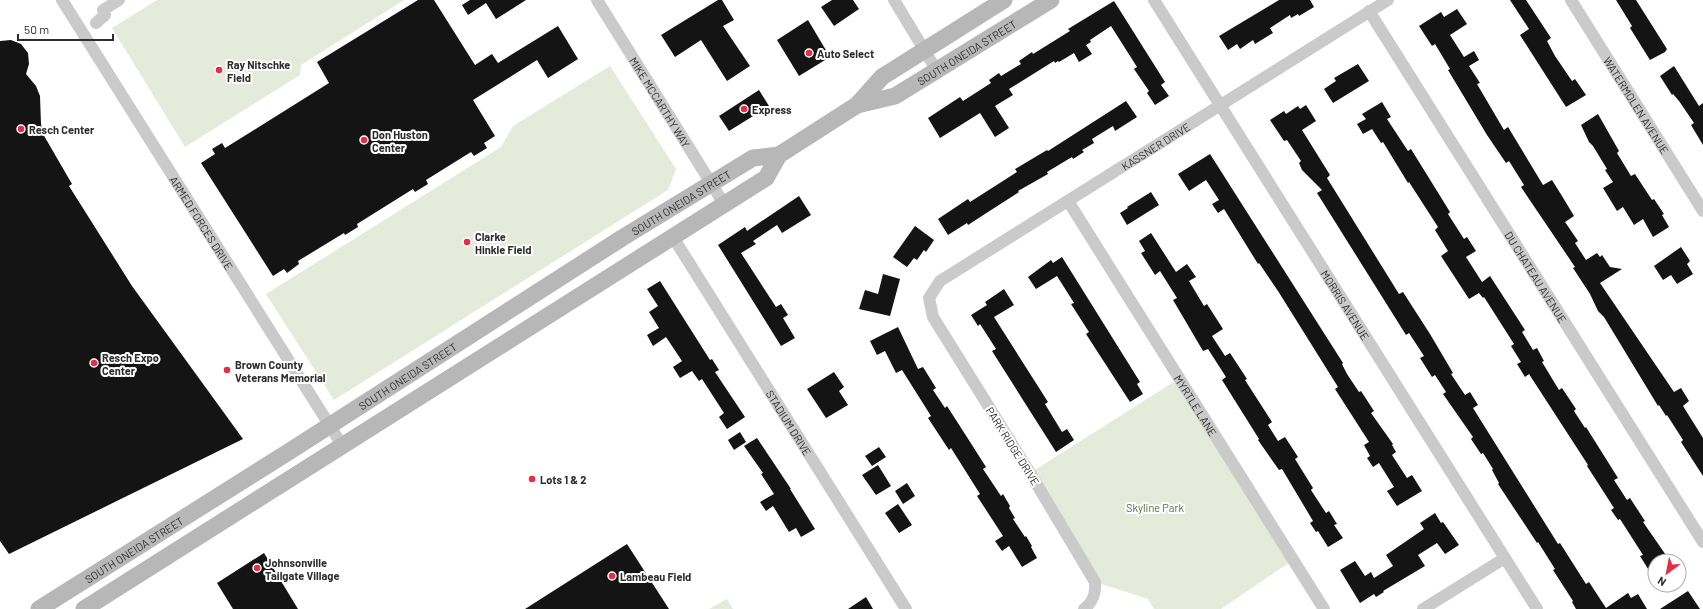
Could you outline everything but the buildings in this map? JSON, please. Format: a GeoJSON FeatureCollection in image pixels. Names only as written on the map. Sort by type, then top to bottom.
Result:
{"type":"FeatureCollection","features":[{"type":"Feature","properties":{"kind":"street","name":"ARMED FORCES DRIVE"},"geometry":{"type":"LineString","coordinates":[[62,0],[342,445]]}},
{"type":"Feature","properties":{"kind":"street"},"geometry":{"type":"LineString","coordinates":[[96,23],[105,16],[103,10],[119,0]]}},
{"type":"Feature","properties":{"kind":"street","name":"MIKE MCCARTHY WAY"},"geometry":{"type":"LineString","coordinates":[[597,0],[724,204]]}},
{"type":"Feature","properties":{"kind":"street"},"geometry":{"type":"LineString","coordinates":[[894,0],[937,70]]}},
{"type":"Feature","properties":{"kind":"street","name":"SOUTH ONEIDA STREET"},"geometry":{"type":"LineString","coordinates":[[39,609],[622,238],[753,158],[779,155],[856,105],[882,77],[924,49],[1004,0]]}},
{"type":"Feature","properties":{"kind":"street","name":"SOUTH ONEIDA STREET"},"geometry":{"type":"LineString","coordinates":[[856,105],[896,96],[1051,0]]}},
{"type":"Feature","properties":{"kind":"street","name":"MORRIS AVENUE"},"geometry":{"type":"LineString","coordinates":[[1154,0],[1537,609]]}},
{"type":"Feature","properties":{"kind":"street","name":"KASSNER DRIVE"},"geometry":{"type":"LineString","coordinates":[[930,298],[940,281],[1388,0]]}},
{"type":"Feature","properties":{"kind":"street","name":"WATERMOLEN AVENUE"},"geometry":{"type":"LineString","coordinates":[[1571,0],[1703,211]]}},
{"type":"Feature","properties":{"kind":"street","name":"DU CHATEAU AVENUE"},"geometry":{"type":"LineString","coordinates":[[1369,11],[1703,542]]}},
{"type":"Feature","properties":{"kind":"street","name":"SOUTH ONEIDA STREET"},"geometry":{"type":"LineString","coordinates":[[84,609],[766,178],[779,155]]}},
{"type":"Feature","properties":{"kind":"street","name":"MYRTLE LANE"},"geometry":{"type":"LineString","coordinates":[[1068,200],[1324,609]]}},
{"type":"Feature","properties":{"kind":"street","name":"STADIUM DRIVE"},"geometry":{"type":"LineString","coordinates":[[673,237],[906,609]]}},
{"type":"Feature","properties":{"kind":"street","name":"PARK RIDGE DRIVE"},"geometry":{"type":"LineString","coordinates":[[930,298],[933,317],[1095,582],[1095,594],[1091,603],[1084,609]]}},
{"type":"Feature","properties":{"kind":"street"},"geometry":{"type":"LineString","coordinates":[[1423,609],[1505,558]]}},
{"type":"Feature","properties":{"kind":"green space","name":"Ray Nitschke Field"},"geometry":{"type":"Polygon","coordinates":[[[157,0],[404,0],[301,65],[300,75],[185,147],[112,28],[157,0]]]}},
{"type":"Feature","properties":{"kind":"green space","name":"Clarke Hinkle Field"},"geometry":{"type":"Polygon","coordinates":[[[610,66],[676,169],[668,190],[334,400],[266,294],[501,147],[513,126],[610,66]]]}},
{"type":"Feature","properties":{"kind":"green space","name":"Skyline Park"},"geometry":{"type":"Polygon","coordinates":[[[1180,378],[1293,560],[1221,609],[1154,609],[1148,599],[1095,582],[1030,473],[1180,378]]]}},
{"type":"Feature","properties":{"kind":"green space","name":"Lambeau Field"},"geometry":{"type":"Polygon","coordinates":[[[727,599],[733,609],[709,609],[727,599]]]}},
{"type":"Feature","properties":{"kind":"place","name":"Auto Select"},"geometry":{"type":"Point","coordinates":[809,53]}},
{"type":"Feature","properties":{"kind":"place","name":"Ray Nitschke Field"},"geometry":{"type":"Point","coordinates":[219,70]}},
{"type":"Feature","properties":{"kind":"place","name":"Express"},"geometry":{"type":"Point","coordinates":[744,109]}},
{"type":"Feature","properties":{"kind":"place","name":"Resch Center"},"geometry":{"type":"Point","coordinates":[21,129]}},
{"type":"Feature","properties":{"kind":"place","name":"Don Huston Center"},"geometry":{"type":"Point","coordinates":[364,140]}},
{"type":"Feature","properties":{"kind":"place","name":"Clarke Hinkle Field"},"geometry":{"type":"Point","coordinates":[467,242]}},
{"type":"Feature","properties":{"kind":"place","name":"Resch Expo Center"},"geometry":{"type":"Point","coordinates":[94,363]}},
{"type":"Feature","properties":{"kind":"place","name":"Brown County Veterans Memorial"},"geometry":{"type":"Point","coordinates":[227,370]}},
{"type":"Feature","properties":{"kind":"place","name":"Lots 1 & 2"},"geometry":{"type":"Point","coordinates":[532,479]}},
{"type":"Feature","properties":{"kind":"place","name":"Johnsonville Tailgate Village"},"geometry":{"type":"Point","coordinates":[257,568]}},
{"type":"Feature","properties":{"kind":"place","name":"Lambeau Field"},"geometry":{"type":"Point","coordinates":[612,576]}}]}
